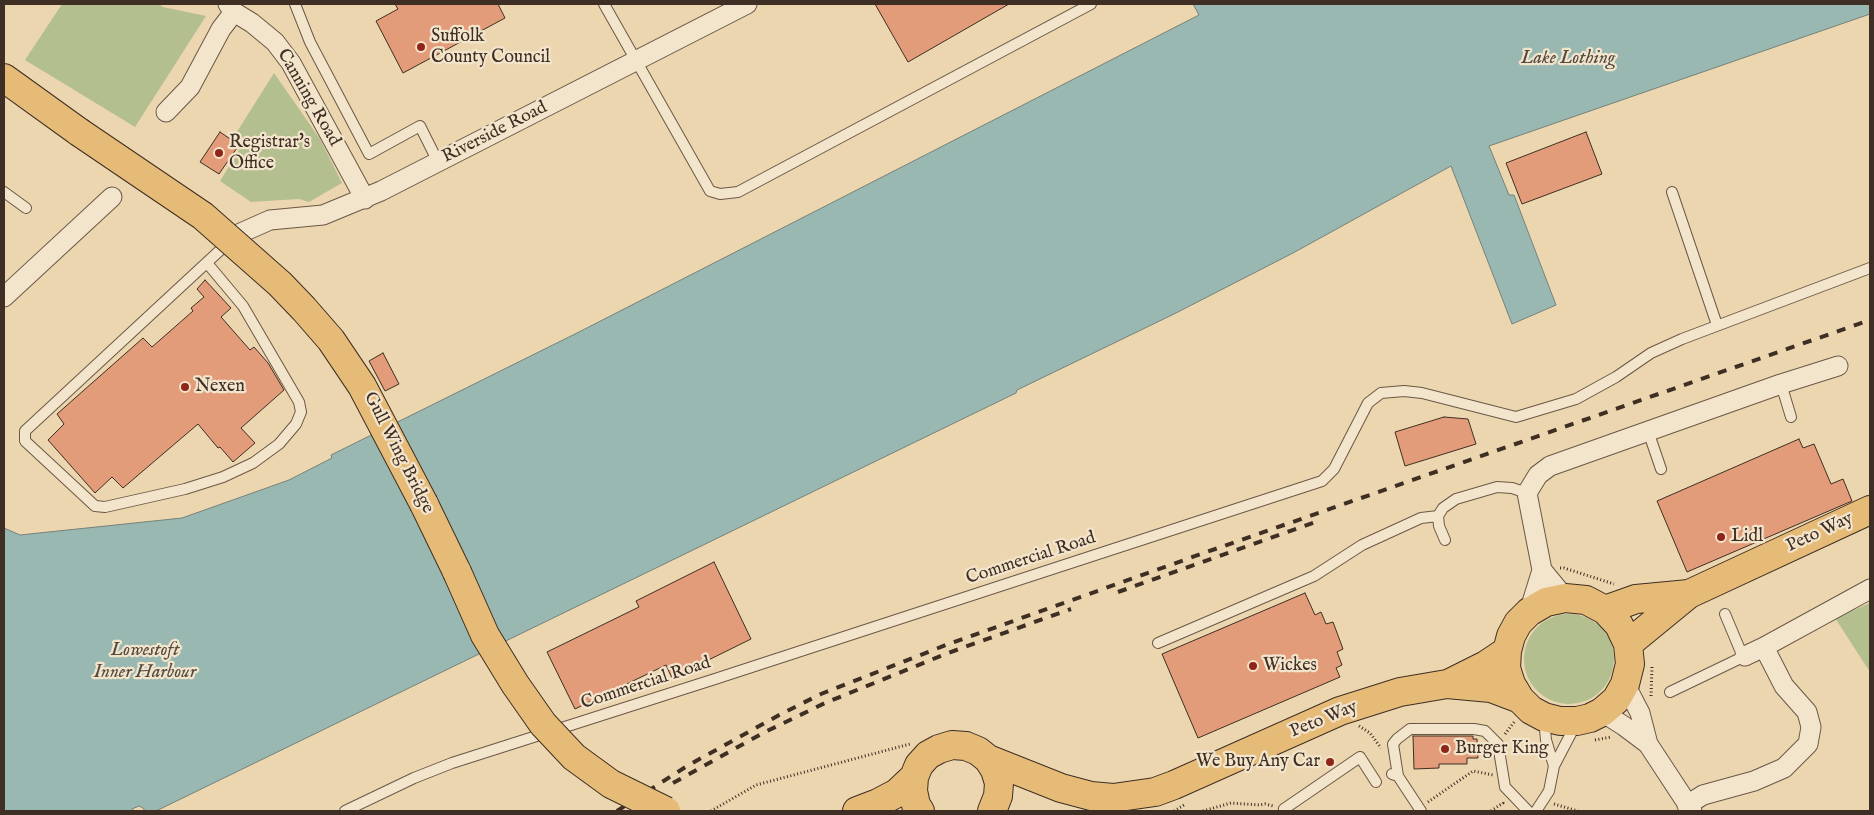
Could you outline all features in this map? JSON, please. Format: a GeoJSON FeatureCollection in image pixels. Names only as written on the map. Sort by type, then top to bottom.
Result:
{"type":"FeatureCollection","features":[{"type":"Feature","properties":{"kind":"highway","name":"Gull Wing Bridge"},"geometry":{"type":"LineString","coordinates":[[4,78],[202,216],[280,284],[331,340],[362,386],[424,504],[486,635],[515,684],[543,724],[574,757],[611,784],[666,811]]}},
{"type":"Feature","properties":{"kind":"highway","name":"Peto Way"},"geometry":{"type":"LineString","coordinates":[[1628,644],[1689,594],[1870,510]]}},
{"type":"Feature","properties":{"kind":"highway","name":"Peto Way"},"geometry":{"type":"LineString","coordinates":[[1605,610],[1636,600],[1689,594]]}},
{"type":"Feature","properties":{"kind":"highway"},"geometry":{"type":"LineString","coordinates":[[1565,598],[1586,600],[1605,610],[1619,625],[1628,644],[1630,664],[1625,684],[1616,700],[1590,716],[1560,721],[1544,717],[1531,710],[1520,699],[1511,684],[1506,668],[1507,650],[1511,636],[1518,623],[1529,612],[1546,602],[1565,598]]}},
{"type":"Feature","properties":{"kind":"highway","name":"Peto Way"},"geometry":{"type":"LineString","coordinates":[[1447,684],[1486,665],[1507,650]]}},
{"type":"Feature","properties":{"kind":"highway","name":"Peto Way"},"geometry":{"type":"LineString","coordinates":[[914,778],[919,765],[928,755],[940,748],[952,745],[966,746],[978,751],[988,760],[1061,788],[1091,796],[1113,798],[1155,792],[1174,785],[1340,711],[1400,692],[1447,684],[1491,688],[1520,699]]}},
{"type":"Feature","properties":{"kind":"highway"},"geometry":{"type":"LineString","coordinates":[[988,760],[995,770],[999,783],[998,796],[993,810]]}},
{"type":"Feature","properties":{"kind":"highway"},"geometry":{"type":"LineString","coordinates":[[857,811],[897,793],[914,778]]}},
{"type":"Feature","properties":{"kind":"highway"},"geometry":{"type":"LineString","coordinates":[[914,778],[913,791],[916,805],[920,811]]}},
{"type":"Feature","properties":{"kind":"highway","name":"Peto Way"},"geometry":{"type":"LineString","coordinates":[[993,810],[1010,799],[1029,792],[1061,788]]}},
{"type":"Feature","properties":{"kind":"street","name":"Riverside Road"},"geometry":{"type":"LineString","coordinates":[[234,236],[270,220],[323,215],[365,199],[747,4]]}},
{"type":"Feature","properties":{"kind":"street","name":"Canning Road"},"geometry":{"type":"LineString","coordinates":[[166,112],[190,87],[233,6],[275,42],[291,63],[365,199]]}},
{"type":"Feature","properties":{"kind":"street"},"geometry":{"type":"LineString","coordinates":[[4,296],[112,197]]}},
{"type":"Feature","properties":{"kind":"street"},"geometry":{"type":"LineString","coordinates":[[1529,612],[1542,570],[1527,492],[1538,475],[1550,466],[1781,384],[1838,366]]}},
{"type":"Feature","properties":{"kind":"street"},"geometry":{"type":"LineString","coordinates":[[1542,570],[1565,598]]}},
{"type":"Feature","properties":{"kind":"street"},"geometry":{"type":"LineString","coordinates":[[1744,657],[1870,589]]}},
{"type":"Feature","properties":{"kind":"street"},"geometry":{"type":"LineString","coordinates":[[1625,684],[1640,714],[1648,744],[1690,808],[1703,795],[1754,781],[1784,768],[1808,744],[1811,727],[1807,712],[1784,686],[1764,647]]}},
{"type":"Feature","properties":{"kind":"street"},"geometry":{"type":"LineString","coordinates":[[1590,716],[1624,726],[1648,744]]}},
{"type":"Feature","properties":{"kind":"lane"},"geometry":{"type":"LineString","coordinates":[[295,4],[310,42],[369,154],[420,126],[438,162]]}},
{"type":"Feature","properties":{"kind":"lane"},"geometry":{"type":"LineString","coordinates":[[604,4],[710,191],[720,194],[738,192],[1091,4]]}},
{"type":"Feature","properties":{"kind":"lane"},"geometry":{"type":"LineString","coordinates":[[4,192],[26,208]]}},
{"type":"Feature","properties":{"kind":"lane"},"geometry":{"type":"LineString","coordinates":[[1672,192],[1717,325]]}},
{"type":"Feature","properties":{"kind":"lane"},"geometry":{"type":"LineString","coordinates":[[207,263],[243,306],[299,402],[301,412],[296,424],[279,444],[253,463],[223,478],[185,489],[106,507],[95,506],[25,441],[25,431],[234,236]]}},
{"type":"Feature","properties":{"kind":"lane","name":"Commercial Road"},"geometry":{"type":"LineString","coordinates":[[345,811],[414,778],[452,763],[1322,481],[1334,470],[1368,403],[1381,393],[1404,391],[1422,393],[1516,417],[1576,399],[1616,378],[1650,353],[1682,339],[1870,268]]}},
{"type":"Feature","properties":{"kind":"lane"},"geometry":{"type":"LineString","coordinates":[[1781,384],[1792,417]]}},
{"type":"Feature","properties":{"kind":"lane"},"geometry":{"type":"LineString","coordinates":[[1648,431],[1661,469]]}},
{"type":"Feature","properties":{"kind":"lane"},"geometry":{"type":"LineString","coordinates":[[1445,540],[1439,526],[1438,516],[1443,508],[1456,499],[1496,487],[1527,492]]}},
{"type":"Feature","properties":{"kind":"lane"},"geometry":{"type":"LineString","coordinates":[[1158,644],[1314,576],[1362,545],[1422,518],[1438,516]]}},
{"type":"Feature","properties":{"kind":"lane"},"geometry":{"type":"LineString","coordinates":[[1670,692],[1744,657],[1725,614]]}},
{"type":"Feature","properties":{"kind":"lane"},"geometry":{"type":"LineString","coordinates":[[1536,811],[1549,791],[1554,766],[1590,716]]}},
{"type":"Feature","properties":{"kind":"lane"},"geometry":{"type":"LineString","coordinates":[[1544,717],[1546,740],[1554,766]]}},
{"type":"Feature","properties":{"kind":"lane"},"geometry":{"type":"LineString","coordinates":[[1424,807],[1394,775],[1393,744],[1410,729],[1474,729],[1484,731],[1498,744],[1505,786],[1528,811]]}},
{"type":"Feature","properties":{"kind":"lane"},"geometry":{"type":"LineString","coordinates":[[1285,811],[1360,757],[1376,782]]}},
{"type":"Feature","properties":{"kind":"path"},"geometry":{"type":"LineString","coordinates":[[711,811],[756,785],[913,743]]}},
{"type":"Feature","properties":{"kind":"path"},"geometry":{"type":"LineString","coordinates":[[1424,807],[1473,771],[1503,776]]}},
{"type":"Feature","properties":{"kind":"path"},"geometry":{"type":"LineString","coordinates":[[1491,811],[1503,803],[1502,796],[1510,791]]}},
{"type":"Feature","properties":{"kind":"path"},"geometry":{"type":"LineString","coordinates":[[1544,801],[1578,811]]}},
{"type":"Feature","properties":{"kind":"path"},"geometry":{"type":"LineString","coordinates":[[1203,811],[1231,803],[1260,805]]}},
{"type":"Feature","properties":{"kind":"green space"},"geometry":{"type":"Polygon","coordinates":[[[62,4],[159,4],[163,7],[206,16],[135,127],[25,60],[62,4]]]}},
{"type":"Feature","properties":{"kind":"green space"},"geometry":{"type":"Polygon","coordinates":[[[274,73],[320,139],[342,183],[309,202],[299,199],[251,202],[220,181],[244,142],[235,135],[274,73]]]}},
{"type":"Feature","properties":{"kind":"green space"},"geometry":{"type":"Polygon","coordinates":[[[1870,603],[1870,672],[1835,618],[1870,603]]]}},
{"type":"Feature","properties":{"kind":"green space"},"geometry":{"type":"Polygon","coordinates":[[[1569,614],[1586,618],[1601,627],[1610,642],[1614,659],[1610,676],[1601,691],[1586,700],[1569,704],[1552,700],[1537,691],[1528,676],[1524,659],[1528,642],[1537,627],[1552,618],[1569,614]]]}},
{"type":"Feature","properties":{"kind":"water","name":"Lowestoft Inner Harbour"},"geometry":{"type":"Polygon","coordinates":[[[1193,4],[1870,4],[1870,14],[1489,146],[1509,195],[1514,195],[1556,305],[1512,324],[1451,166],[1293,253],[1174,314],[1017,390],[1016,393],[156,811],[145,811],[139,806],[132,809],[133,811],[4,811],[4,528],[20,535],[182,518],[289,480],[332,458],[331,455],[579,332],[1199,15],[1193,4]]]}},
{"type":"Feature","properties":{"kind":"building","name":"Suffolk County Council"},"geometry":{"type":"Polygon","coordinates":[[[395,4],[498,4],[505,18],[403,73],[376,21],[398,9],[395,4]]]}},
{"type":"Feature","properties":{"kind":"building"},"geometry":{"type":"Polygon","coordinates":[[[875,4],[1009,4],[908,62],[875,4]]]}},
{"type":"Feature","properties":{"kind":"building","name":"Registrar's Office"},"geometry":{"type":"Polygon","coordinates":[[[220,132],[239,145],[219,174],[200,162],[220,132]]]}},
{"type":"Feature","properties":{"kind":"building"},"geometry":{"type":"Polygon","coordinates":[[[1586,132],[1602,174],[1522,204],[1506,163],[1586,132]]]}},
{"type":"Feature","properties":{"kind":"building","name":"Nexen"},"geometry":{"type":"Polygon","coordinates":[[[205,280],[231,308],[221,317],[250,350],[254,347],[268,363],[284,390],[241,428],[255,443],[233,462],[220,447],[218,448],[198,424],[123,488],[112,477],[95,493],[48,440],[64,424],[57,414],[143,338],[152,347],[193,311],[191,308],[204,297],[197,289],[205,280]]]}},
{"type":"Feature","properties":{"kind":"building"},"geometry":{"type":"Polygon","coordinates":[[[383,353],[399,384],[385,391],[369,361],[383,353]]]}},
{"type":"Feature","properties":{"kind":"building"},"geometry":{"type":"Polygon","coordinates":[[[1444,417],[1468,419],[1476,444],[1405,466],[1395,432],[1444,417]]]}},
{"type":"Feature","properties":{"kind":"building","name":"Lidl"},"geometry":{"type":"Polygon","coordinates":[[[1799,439],[1803,448],[1814,444],[1831,484],[1843,479],[1852,501],[1687,572],[1657,501],[1799,439]]]}},
{"type":"Feature","properties":{"kind":"building"},"geometry":{"type":"Polygon","coordinates":[[[714,562],[751,639],[672,678],[666,665],[575,709],[547,652],[639,607],[636,601],[714,562]]]}},
{"type":"Feature","properties":{"kind":"building","name":"Wickes"},"geometry":{"type":"Polygon","coordinates":[[[1305,593],[1315,615],[1321,612],[1326,624],[1333,622],[1343,649],[1337,652],[1342,665],[1336,668],[1340,677],[1198,738],[1162,654],[1305,593]]]}},
{"type":"Feature","properties":{"kind":"building","name":"Burger King"},"geometry":{"type":"Polygon","coordinates":[[[1413,736],[1473,736],[1473,739],[1477,739],[1478,758],[1467,758],[1467,764],[1439,764],[1439,768],[1414,769],[1413,736]]]}},
{"type":"Feature","properties":{"kind":"railway"},"geometry":{"type":"LineString","coordinates":[[617,811],[687,766],[781,714],[821,694],[946,645],[1870,320]]}},
{"type":"Feature","properties":{"kind":"railway"},"geometry":{"type":"LineString","coordinates":[[1118,592],[1321,520]]}},
{"type":"Feature","properties":{"kind":"railway"},"geometry":{"type":"LineString","coordinates":[[673,783],[763,733],[825,703],[948,653],[1071,609]]}},
{"type":"Feature","properties":{"kind":"place","name":"Suffolk County Council"},"geometry":{"type":"Point","coordinates":[421,47]}},
{"type":"Feature","properties":{"kind":"place","name":"Registrar's Office"},"geometry":{"type":"Point","coordinates":[219,153]}},
{"type":"Feature","properties":{"kind":"place","name":"Nexen"},"geometry":{"type":"Point","coordinates":[185,387]}},
{"type":"Feature","properties":{"kind":"place","name":"Lidl"},"geometry":{"type":"Point","coordinates":[1721,537]}},
{"type":"Feature","properties":{"kind":"place","name":"Wickes"},"geometry":{"type":"Point","coordinates":[1253,666]}},
{"type":"Feature","properties":{"kind":"place","name":"Burger King"},"geometry":{"type":"Point","coordinates":[1445,749]}},
{"type":"Feature","properties":{"kind":"place","name":"We Buy Any Car"},"geometry":{"type":"Point","coordinates":[1330,762]}},
{"type":"Feature","properties":{"kind":"water label","name":"Lake Lothing"},"geometry":{"type":"Point","coordinates":[1568,59]}}]}
